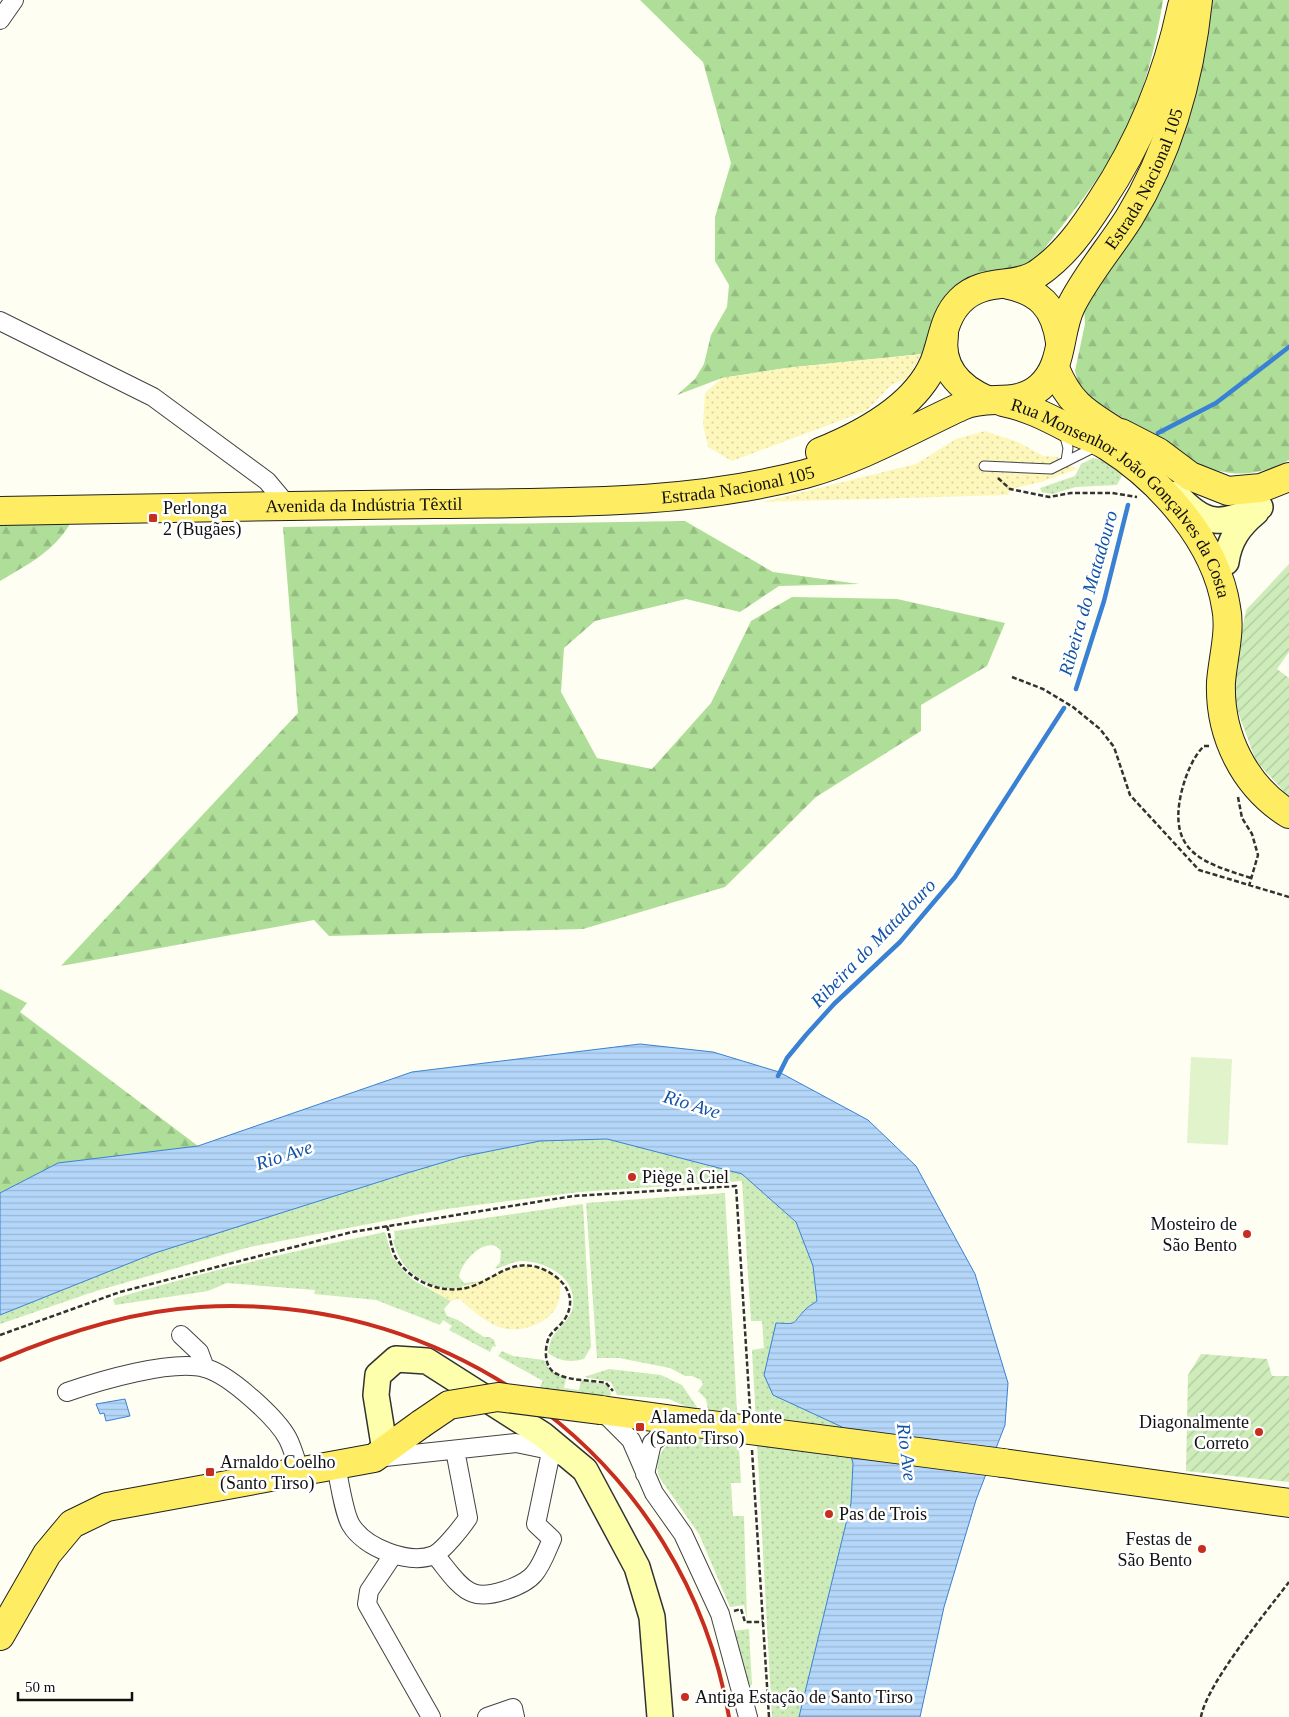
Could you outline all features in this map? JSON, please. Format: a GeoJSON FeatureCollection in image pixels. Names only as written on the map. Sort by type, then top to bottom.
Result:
{"type":"FeatureCollection","features":[{"type":"Feature","properties":{"kind":"main road","name":"Estrada Nacional 105"},"geometry":{"type":"LineString","coordinates":[[667,496],[690,488],[793,464],[866,430],[887,416],[912,393],[925,377],[934,363],[951,311],[961,299],[974,290],[989,285],[1005,284],[1033,277],[1066,250],[1121,172],[1150,113],[1169,59],[1183,0]]}},
{"type":"Feature","properties":{"kind":"main road","name":"Estrada Nacional 105"},"geometry":{"type":"LineString","coordinates":[[667,496],[760,484],[807,473],[870,450],[966,404],[1021,398],[1037,390],[1050,377],[1058,356],[1068,312],[1076,296],[1131,215],[1159,161],[1186,81],[1198,0]]}},
{"type":"Feature","properties":{"kind":"main road","name":"Estrada Nacional 105"},"geometry":{"type":"LineString","coordinates":[[1005,284],[1022,287],[1038,296],[1051,310],[1058,326],[1058,356]]}},
{"type":"Feature","properties":{"kind":"main road","name":"Estrada Nacional 105"},"geometry":{"type":"LineString","coordinates":[[945,326],[942,345],[946,363],[955,380],[969,392],[995,401]]}},
{"type":"Feature","properties":{"kind":"main road","name":"Rua Monsenhor João Gonçalves da Costa"},"geometry":{"type":"LineString","coordinates":[[1058,356],[1072,401],[1112,438],[1174,504],[1209,555],[1226,606]]}},
{"type":"Feature","properties":{"kind":"main road","name":"Rua Monsenhor João Gonçalves da Costa"},"geometry":{"type":"LineString","coordinates":[[995,401],[1026,406],[1049,418],[1112,438],[1166,469],[1189,492],[1206,520],[1226,562],[1230,589],[1226,606],[1226,636],[1221,683],[1224,722],[1234,751],[1252,782],[1272,803],[1289,814]]}},
{"type":"Feature","properties":{"kind":"main road"},"geometry":{"type":"LineString","coordinates":[[1112,438],[1158,452],[1190,476],[1228,490],[1261,488],[1289,477]]}},
{"type":"Feature","properties":{"kind":"main road","name":"Avenida da Indústria Têxtil"},"geometry":{"type":"LineString","coordinates":[[0,511],[606,502],[667,496]]}},
{"type":"Feature","properties":{"kind":"main road"},"geometry":{"type":"LineString","coordinates":[[0,1636],[47,1554],[72,1524],[108,1507],[336,1465],[380,1454],[449,1405],[498,1397],[608,1403],[687,1422],[1003,1463],[1289,1503]]}},
{"type":"Feature","properties":{"kind":"street"},"geometry":{"type":"LineString","coordinates":[[0,20],[14,0]]}},
{"type":"Feature","properties":{"kind":"street"},"geometry":{"type":"LineString","coordinates":[[0,321],[153,397],[267,481],[288,506]]}},
{"type":"Feature","properties":{"kind":"street"},"geometry":{"type":"LineString","coordinates":[[1226,562],[1233,538],[1241,524],[1289,483]]}},
{"type":"Feature","properties":{"kind":"street"},"geometry":{"type":"LineString","coordinates":[[1206,520],[1234,519],[1260,507]]}},
{"type":"Feature","properties":{"kind":"street"},"geometry":{"type":"LineString","coordinates":[[181,1335],[199,1352],[205,1368]]}},
{"type":"Feature","properties":{"kind":"street"},"geometry":{"type":"LineString","coordinates":[[574,1461],[551,1452],[524,1435],[427,1361],[396,1359],[378,1375],[376,1395],[379,1408],[380,1454],[455,1450],[524,1435],[574,1461],[586,1470],[637,1567],[652,1617],[660,1717]]}},
{"type":"Feature","properties":{"kind":"street"},"geometry":{"type":"LineString","coordinates":[[66,1392],[108,1378],[172,1367],[205,1368],[237,1386],[268,1414],[288,1438],[300,1472]]}},
{"type":"Feature","properties":{"kind":"street"},"geometry":{"type":"LineString","coordinates":[[608,1403],[631,1440],[654,1493],[683,1534],[720,1614],[748,1717]]}},
{"type":"Feature","properties":{"kind":"street"},"geometry":{"type":"LineString","coordinates":[[379,1408],[400,1420],[421,1424],[419,1438],[424,1446],[434,1452]]}},
{"type":"Feature","properties":{"kind":"street"},"geometry":{"type":"LineString","coordinates":[[645,1474],[652,1442],[687,1422]]}},
{"type":"Feature","properties":{"kind":"street"},"geometry":{"type":"LineString","coordinates":[[336,1465],[351,1525],[363,1538],[393,1555],[416,1558],[435,1555],[463,1526],[468,1518],[455,1450]]}},
{"type":"Feature","properties":{"kind":"street"},"geometry":{"type":"LineString","coordinates":[[435,1555],[465,1588],[474,1594],[487,1595],[511,1589],[534,1575],[552,1539],[536,1524],[551,1452]]}},
{"type":"Feature","properties":{"kind":"street"},"geometry":{"type":"LineString","coordinates":[[393,1555],[369,1591],[368,1604],[431,1717]]}},
{"type":"Feature","properties":{"kind":"street"},"geometry":{"type":"LineString","coordinates":[[487,1717],[513,1708],[515,1717]]}},
{"type":"Feature","properties":{"kind":"lane"},"geometry":{"type":"LineString","coordinates":[[1049,418],[1066,436],[1068,448],[1066,461]]}},
{"type":"Feature","properties":{"kind":"lane"},"geometry":{"type":"LineString","coordinates":[[984,466],[1051,469],[1089,448],[1112,438]]}},
{"type":"Feature","properties":{"kind":"path"},"geometry":{"type":"LineString","coordinates":[[984,466],[1010,489],[1049,497],[1071,493],[1112,494],[1146,498]]}},
{"type":"Feature","properties":{"kind":"path"},"geometry":{"type":"LineString","coordinates":[[1012,677],[1058,698],[1100,729],[1114,747],[1130,795],[1199,870],[1289,897]]}},
{"type":"Feature","properties":{"kind":"path"},"geometry":{"type":"LineString","coordinates":[[1211,747],[1204,746],[1196,754],[1183,786],[1177,813],[1178,831],[1186,844],[1210,865],[1252,878]]}},
{"type":"Feature","properties":{"kind":"path"},"geometry":{"type":"LineString","coordinates":[[1237,793],[1242,818],[1252,834],[1258,855],[1249,886]]}},
{"type":"Feature","properties":{"kind":"path"},"geometry":{"type":"LineString","coordinates":[[0,1335],[120,1292],[342,1235],[574,1196],[736,1186],[750,1414]]}},
{"type":"Feature","properties":{"kind":"path"},"geometry":{"type":"LineString","coordinates":[[387,1226],[394,1255],[414,1279],[426,1284],[441,1288],[467,1288],[512,1266],[530,1265],[547,1270],[561,1279],[568,1290],[571,1305],[566,1318],[549,1337],[546,1360],[550,1370],[558,1375],[610,1385],[608,1403]]}},
{"type":"Feature","properties":{"kind":"path"},"geometry":{"type":"LineString","coordinates":[[752,1444],[769,1717]]}},
{"type":"Feature","properties":{"kind":"path"},"geometry":{"type":"LineString","coordinates":[[1201,1717],[1202,1710],[1223,1672],[1289,1582]]}},
{"type":"Feature","properties":{"kind":"path"},"geometry":{"type":"LineString","coordinates":[[745,1622],[763,1622]]}},
{"type":"Feature","properties":{"kind":"green space"},"geometry":{"type":"Polygon","coordinates":[[[640,0],[1163,0],[1157,34],[1144,83],[1132,115],[1108,163],[1038,257],[1025,265],[984,273],[970,279],[950,296],[934,318],[922,354],[786,368],[722,378],[677,395],[695,379],[704,364],[711,335],[727,307],[729,285],[715,261],[715,217],[731,163],[703,62],[640,0]]]}},
{"type":"Feature","properties":{"kind":"green space"},"geometry":{"type":"Polygon","coordinates":[[[1206,0],[1289,0],[1289,460],[1266,470],[1243,474],[1221,471],[1197,463],[1089,397],[1078,382],[1075,371],[1085,324],[1084,307],[1133,231],[1206,0]]]}},
{"type":"Feature","properties":{"kind":"green space"},"geometry":{"type":"Polygon","coordinates":[[[1093,458],[1099,459],[1123,474],[1117,485],[1076,487],[1052,494],[1042,492],[1040,488],[1075,476],[1081,464],[1093,458]]]}},
{"type":"Feature","properties":{"kind":"green space"},"geometry":{"type":"Polygon","coordinates":[[[685,521],[773,572],[859,584],[779,586],[740,612],[686,599],[595,621],[564,648],[561,692],[597,758],[652,769],[711,703],[751,621],[792,597],[897,599],[1005,623],[987,666],[921,705],[921,731],[816,797],[725,887],[583,929],[329,936],[314,920],[61,966],[298,713],[283,527],[685,521]]]}},
{"type":"Feature","properties":{"kind":"green space"},"geometry":{"type":"Polygon","coordinates":[[[71,522],[49,549],[0,581],[0,525],[71,522]]]}},
{"type":"Feature","properties":{"kind":"green space"},"geometry":{"type":"Polygon","coordinates":[[[1289,564],[1289,652],[1277,669],[1289,678],[1289,797],[1256,761],[1230,690],[1246,610],[1289,564]]]}},
{"type":"Feature","properties":{"kind":"green space"},"geometry":{"type":"Polygon","coordinates":[[[0,989],[27,1003],[20,1012],[198,1146],[58,1163],[0,1193],[0,989]]]}},
{"type":"Feature","properties":{"kind":"green space"},"geometry":{"type":"Polygon","coordinates":[[[1191,1057],[1232,1059],[1228,1145],[1187,1143],[1191,1057]]]}},
{"type":"Feature","properties":{"kind":"green space"},"geometry":{"type":"Polygon","coordinates":[[[607,1139],[742,1174],[796,1222],[813,1266],[817,1301],[807,1308],[793,1323],[776,1323],[773,1395],[842,1427],[853,1463],[851,1503],[799,1717],[772,1717],[752,1350],[764,1348],[762,1321],[751,1321],[742,1181],[579,1192],[446,1209],[250,1247],[96,1291],[0,1324],[0,1315],[155,1253],[404,1174],[461,1157],[540,1141],[607,1139]]]}},
{"type":"Feature","properties":{"kind":"green space"},"geometry":{"type":"Polygon","coordinates":[[[725,1193],[741,1483],[731,1483],[733,1516],[744,1516],[747,1620],[744,1605],[730,1607],[699,1534],[659,1477],[658,1465],[660,1455],[666,1446],[683,1432],[712,1414],[708,1410],[706,1399],[698,1391],[703,1384],[701,1380],[692,1376],[685,1376],[670,1368],[619,1358],[597,1358],[586,1203],[725,1193]]]}},
{"type":"Feature","properties":{"kind":"green space"},"geometry":{"type":"Polygon","coordinates":[[[583,1204],[591,1347],[584,1359],[579,1360],[569,1361],[556,1358],[548,1353],[552,1338],[567,1319],[573,1306],[573,1296],[570,1287],[558,1273],[540,1264],[521,1261],[495,1269],[500,1262],[501,1251],[496,1246],[489,1245],[476,1251],[470,1257],[459,1277],[464,1283],[482,1281],[456,1288],[437,1286],[420,1279],[412,1273],[400,1258],[393,1240],[395,1239],[394,1231],[583,1204]]]}},
{"type":"Feature","properties":{"kind":"green space"},"geometry":{"type":"Polygon","coordinates":[[[385,1232],[392,1256],[402,1269],[413,1280],[451,1301],[444,1309],[447,1316],[458,1320],[484,1337],[490,1337],[494,1340],[496,1347],[493,1346],[490,1352],[449,1330],[452,1326],[443,1320],[440,1325],[376,1300],[314,1294],[315,1290],[227,1283],[208,1291],[115,1305],[113,1299],[248,1262],[385,1232]]]}},
{"type":"Feature","properties":{"kind":"green space"},"geometry":{"type":"Polygon","coordinates":[[[502,1351],[513,1356],[544,1360],[549,1370],[566,1378],[564,1388],[579,1390],[581,1380],[608,1385],[611,1394],[608,1399],[537,1392],[543,1381],[498,1356],[502,1351]]]}},
{"type":"Feature","properties":{"kind":"green space"},"geometry":{"type":"Polygon","coordinates":[[[1201,1354],[1267,1359],[1272,1376],[1289,1376],[1289,1482],[1186,1471],[1188,1375],[1201,1354]]]}},
{"type":"Feature","properties":{"kind":"green space"},"geometry":{"type":"Polygon","coordinates":[[[609,1369],[661,1375],[682,1385],[701,1413],[669,1399],[617,1395],[611,1382],[584,1377],[609,1369]]]}},
{"type":"Feature","properties":{"kind":"green space"},"geometry":{"type":"Polygon","coordinates":[[[749,1629],[752,1685],[747,1686],[733,1631],[749,1629]]]}},
{"type":"Feature","properties":{"kind":"sand"},"geometry":{"type":"Polygon","coordinates":[[[922,354],[907,379],[892,384],[866,411],[732,461],[708,447],[703,424],[705,393],[722,378],[786,368],[922,354]]]}},
{"type":"Feature","properties":{"kind":"sand"},"geometry":{"type":"Polygon","coordinates":[[[985,431],[1018,442],[1043,456],[1057,457],[1077,469],[1041,482],[1011,489],[1008,495],[762,502],[916,464],[956,439],[985,431]]]}},
{"type":"Feature","properties":{"kind":"sand"},"geometry":{"type":"Polygon","coordinates":[[[530,1265],[547,1270],[561,1279],[560,1292],[558,1303],[553,1312],[541,1322],[525,1328],[509,1329],[497,1326],[479,1316],[460,1299],[451,1301],[426,1286],[443,1289],[457,1288],[480,1281],[502,1271],[530,1265]]]}},
{"type":"Feature","properties":{"kind":"water","name":"Rio Ave"},"geometry":{"type":"Polygon","coordinates":[[[640,1044],[713,1052],[779,1072],[868,1120],[916,1166],[975,1274],[1008,1383],[1005,1425],[976,1500],[944,1607],[920,1717],[799,1717],[851,1503],[853,1463],[842,1427],[773,1395],[764,1375],[776,1323],[793,1323],[807,1308],[817,1301],[813,1266],[796,1222],[742,1174],[607,1139],[540,1141],[461,1157],[155,1253],[0,1315],[0,1193],[58,1163],[198,1146],[412,1072],[640,1044]]]}},
{"type":"Feature","properties":{"kind":"water"},"geometry":{"type":"Polygon","coordinates":[[[125,1399],[130,1416],[106,1421],[104,1413],[100,1414],[96,1404],[125,1399]]]}},
{"type":"Feature","properties":{"kind":"waterway","name":"Ribeira do Matadouro"},"geometry":{"type":"LineString","coordinates":[[1158,433],[1216,403],[1289,347]]}},
{"type":"Feature","properties":{"kind":"waterway","name":"Ribeira do Matadouro"},"geometry":{"type":"LineString","coordinates":[[1076,689],[1104,601],[1128,505]]}},
{"type":"Feature","properties":{"kind":"waterway","name":"Ribeira do Matadouro"},"geometry":{"type":"LineString","coordinates":[[778,1076],[787,1058],[806,1035],[834,1004],[900,942],[955,877],[1064,708]]}},
{"type":"Feature","properties":{"kind":"railway"},"geometry":{"type":"LineString","coordinates":[[0,1360],[73,1332],[123,1318],[174,1309],[200,1307],[294,1310],[384,1329],[468,1363],[544,1411],[610,1471],[664,1543],[704,1626],[729,1717]]}},
{"type":"Feature","properties":{"kind":"place","name":"Perlonga 2 (Bugães)"},"geometry":{"type":"Point","coordinates":[153,518]}},
{"type":"Feature","properties":{"kind":"place","name":"Piège à Ciel"},"geometry":{"type":"Point","coordinates":[632,1177]}},
{"type":"Feature","properties":{"kind":"place","name":"Mosteiro de São Bento"},"geometry":{"type":"Point","coordinates":[1247,1234]}},
{"type":"Feature","properties":{"kind":"place","name":"Alameda da Ponte (Santo Tirso)"},"geometry":{"type":"Point","coordinates":[640,1427]}},
{"type":"Feature","properties":{"kind":"place","name":"Diagonalmente Correto"},"geometry":{"type":"Point","coordinates":[1259,1432]}},
{"type":"Feature","properties":{"kind":"place","name":"Arnaldo Coelho (Santo Tirso)"},"geometry":{"type":"Point","coordinates":[210,1472]}},
{"type":"Feature","properties":{"kind":"place","name":"Pas de Trois"},"geometry":{"type":"Point","coordinates":[829,1514]}},
{"type":"Feature","properties":{"kind":"place","name":"Festas de São Bento"},"geometry":{"type":"Point","coordinates":[1202,1549]}},
{"type":"Feature","properties":{"kind":"place","name":"Antiga Estação de Santo Tirso"},"geometry":{"type":"Point","coordinates":[685,1697]}}]}
